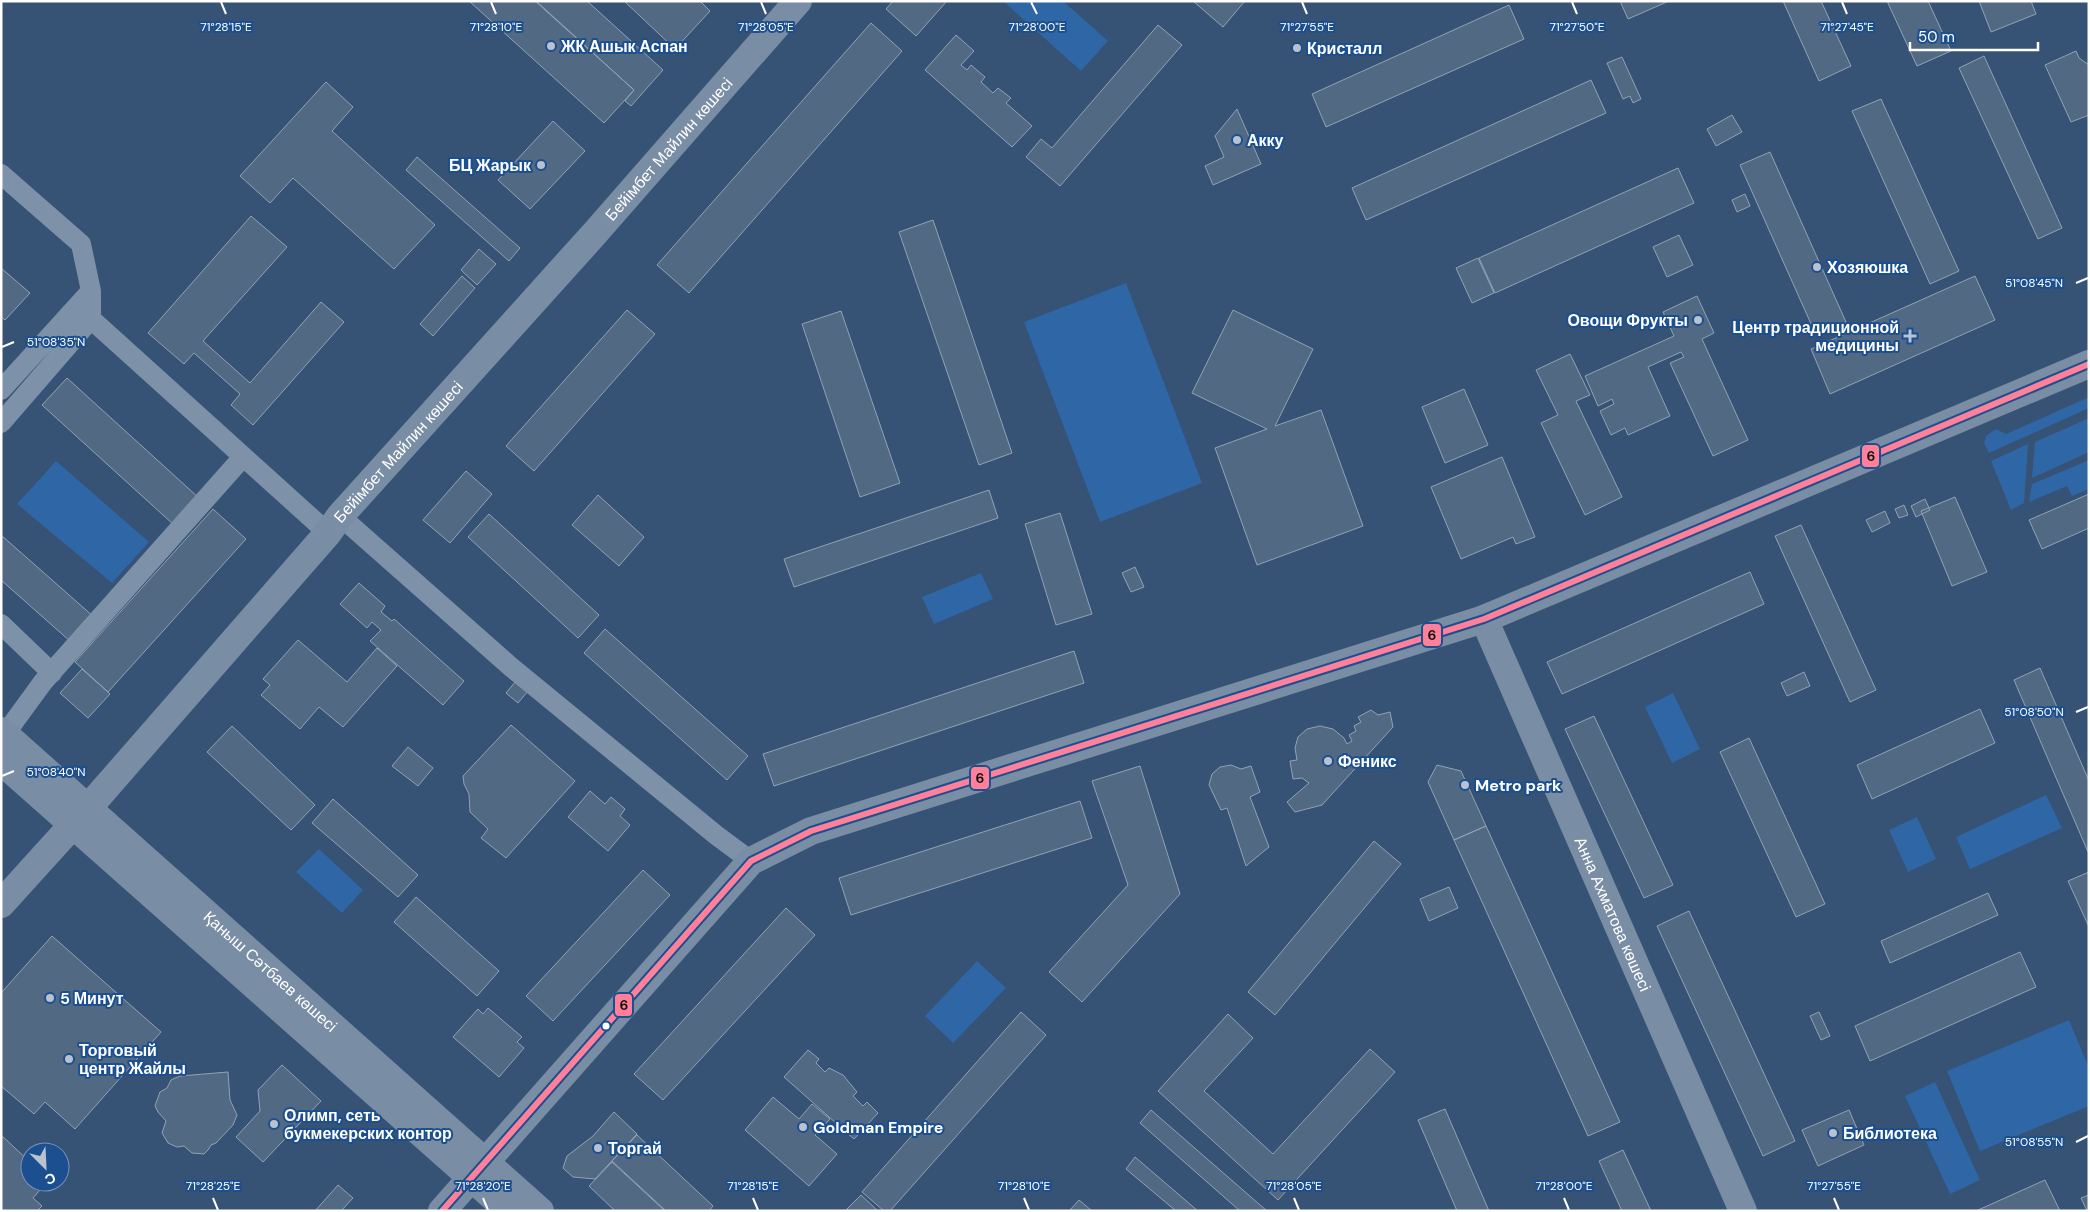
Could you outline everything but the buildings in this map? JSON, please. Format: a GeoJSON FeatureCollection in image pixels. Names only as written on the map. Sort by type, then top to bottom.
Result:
{"type":"FeatureCollection","features":[{"type":"Feature","properties":{"kind":"street","name":"Бейімбет Майлин көшесі"},"geometry":{"type":"LineString","coordinates":[[1,904],[798,1]]}},
{"type":"Feature","properties":{"kind":"street"},"geometry":{"type":"LineString","coordinates":[[1,174],[81,244],[92,291],[91,319],[1,423]]}},
{"type":"Feature","properties":{"kind":"street"},"geometry":{"type":"LineString","coordinates":[[1,390],[92,291]]}},
{"type":"Feature","properties":{"kind":"street"},"geometry":{"type":"LineString","coordinates":[[91,319],[243,457],[334,525],[512,667],[716,835],[751,861]]}},
{"type":"Feature","properties":{"kind":"street"},"geometry":{"type":"LineString","coordinates":[[442,1211],[751,861],[811,832],[1484,619],[2089,364]]}},
{"type":"Feature","properties":{"kind":"street"},"geometry":{"type":"LineString","coordinates":[[3,732],[52,673],[243,457]]}},
{"type":"Feature","properties":{"kind":"street","name":"Анна Ахматова көшесі"},"geometry":{"type":"LineString","coordinates":[[1484,619],[1743,1211]]}},
{"type":"Feature","properties":{"kind":"street"},"geometry":{"type":"LineString","coordinates":[[1,624],[52,673]]}},
{"type":"Feature","properties":{"kind":"street","name":"Қаныш Сәтбаев көшесі"},"geometry":{"type":"LineString","coordinates":[[3,732],[80,816],[478,1170],[540,1211]]}},
{"type":"Feature","properties":{"kind":"street","name":"Қаныш Сәтбаев көшесі"},"geometry":{"type":"LineString","coordinates":[[1,761],[80,816]]}},
{"type":"Feature","properties":{"kind":"street","name":"Қаныш Сәтбаев көшесі"},"geometry":{"type":"LineString","coordinates":[[478,1170],[508,1211]]}},
{"type":"Feature","properties":{"kind":"shaded area"},"geometry":{"type":"Polygon","coordinates":[[[1063,1],[1108,41],[1081,71],[1004,2],[1063,1]]]}},
{"type":"Feature","properties":{"kind":"shaded area"},"geometry":{"type":"Polygon","coordinates":[[[1126,283],[1202,483],[1100,522],[1024,322],[1126,283]]]}},
{"type":"Feature","properties":{"kind":"shaded area"},"geometry":{"type":"Polygon","coordinates":[[[2089,397],[2089,408],[1989,453],[1984,443],[1986,436],[1996,429],[2006,434],[2089,397]]]}},
{"type":"Feature","properties":{"kind":"shaded area"},"geometry":{"type":"Polygon","coordinates":[[[2089,418],[2089,452],[2032,478],[2035,442],[2089,418]]]}},
{"type":"Feature","properties":{"kind":"shaded area"},"geometry":{"type":"Polygon","coordinates":[[[2028,444],[2024,503],[2011,510],[1991,461],[2028,444]]]}},
{"type":"Feature","properties":{"kind":"shaded area"},"geometry":{"type":"Polygon","coordinates":[[[2089,460],[2089,489],[2072,496],[2067,486],[2029,502],[2032,484],[2089,460]]]}},
{"type":"Feature","properties":{"kind":"shaded area"},"geometry":{"type":"Polygon","coordinates":[[[56,461],[149,542],[112,583],[17,504],[56,461]]]}},
{"type":"Feature","properties":{"kind":"shaded area"},"geometry":{"type":"Polygon","coordinates":[[[981,573],[993,599],[934,624],[922,597],[981,573]]]}},
{"type":"Feature","properties":{"kind":"shaded area"},"geometry":{"type":"Polygon","coordinates":[[[1673,693],[1700,749],[1672,763],[1645,707],[1673,693]]]}},
{"type":"Feature","properties":{"kind":"shaded area"},"geometry":{"type":"Polygon","coordinates":[[[2046,795],[2062,828],[1970,869],[1956,837],[2046,795]]]}},
{"type":"Feature","properties":{"kind":"shaded area"},"geometry":{"type":"Polygon","coordinates":[[[1917,817],[1936,859],[1908,872],[1889,830],[1917,817]]]}},
{"type":"Feature","properties":{"kind":"shaded area"},"geometry":{"type":"Polygon","coordinates":[[[319,849],[363,890],[342,913],[296,872],[319,849]]]}},
{"type":"Feature","properties":{"kind":"shaded area"},"geometry":{"type":"Polygon","coordinates":[[[977,961],[1006,988],[953,1043],[925,1016],[977,961]]]}},
{"type":"Feature","properties":{"kind":"shaded area"},"geometry":{"type":"Polygon","coordinates":[[[2069,1020],[2089,1068],[2089,1106],[1980,1151],[1947,1071],[2069,1020]]]}},
{"type":"Feature","properties":{"kind":"shaded area"},"geometry":{"type":"Polygon","coordinates":[[[1935,1082],[1980,1180],[1950,1194],[1905,1096],[1935,1082]]]}},
{"type":"Feature","properties":{"kind":"transit line","name":"6"},"geometry":{"type":"LineString","coordinates":[[442,1211],[751,861],[811,831],[1484,619],[2089,364]]}},
{"type":"Feature","properties":{"kind":"place","name":"ЖК Ашык Аспан"},"geometry":{"type":"Point","coordinates":[551,46]}},
{"type":"Feature","properties":{"kind":"place","name":"Кристалл"},"geometry":{"type":"Point","coordinates":[1297,48]}},
{"type":"Feature","properties":{"kind":"place","name":"Акку"},"geometry":{"type":"Point","coordinates":[1237,140]}},
{"type":"Feature","properties":{"kind":"place","name":"БЦ Жарык"},"geometry":{"type":"Point","coordinates":[541,165]}},
{"type":"Feature","properties":{"kind":"place","name":"Хозяюшка"},"geometry":{"type":"Point","coordinates":[1817,267]}},
{"type":"Feature","properties":{"kind":"place","name":"Овощи Фрукты"},"geometry":{"type":"Point","coordinates":[1698,320]}},
{"type":"Feature","properties":{"kind":"place","name":"Центр традиционной медицины"},"geometry":{"type":"Point","coordinates":[1910,336]}},
{"type":"Feature","properties":{"kind":"place","name":"Феникс"},"geometry":{"type":"Point","coordinates":[1328,761]}},
{"type":"Feature","properties":{"kind":"place","name":"Metro park"},"geometry":{"type":"Point","coordinates":[1465,785]}},
{"type":"Feature","properties":{"kind":"place","name":"5 Минут"},"geometry":{"type":"Point","coordinates":[50,998]}},
{"type":"Feature","properties":{"kind":"place","name":"Торговый центр Жайлы"},"geometry":{"type":"Point","coordinates":[69,1059]}},
{"type":"Feature","properties":{"kind":"place","name":"Олимп, сеть букмекерских контор"},"geometry":{"type":"Point","coordinates":[274,1124]}},
{"type":"Feature","properties":{"kind":"place","name":"Goldman Empire"},"geometry":{"type":"Point","coordinates":[803,1127]}},
{"type":"Feature","properties":{"kind":"place","name":"Библиотека"},"geometry":{"type":"Point","coordinates":[1833,1133]}},
{"type":"Feature","properties":{"kind":"place","name":"Торгай"},"geometry":{"type":"Point","coordinates":[598,1148]}}]}
